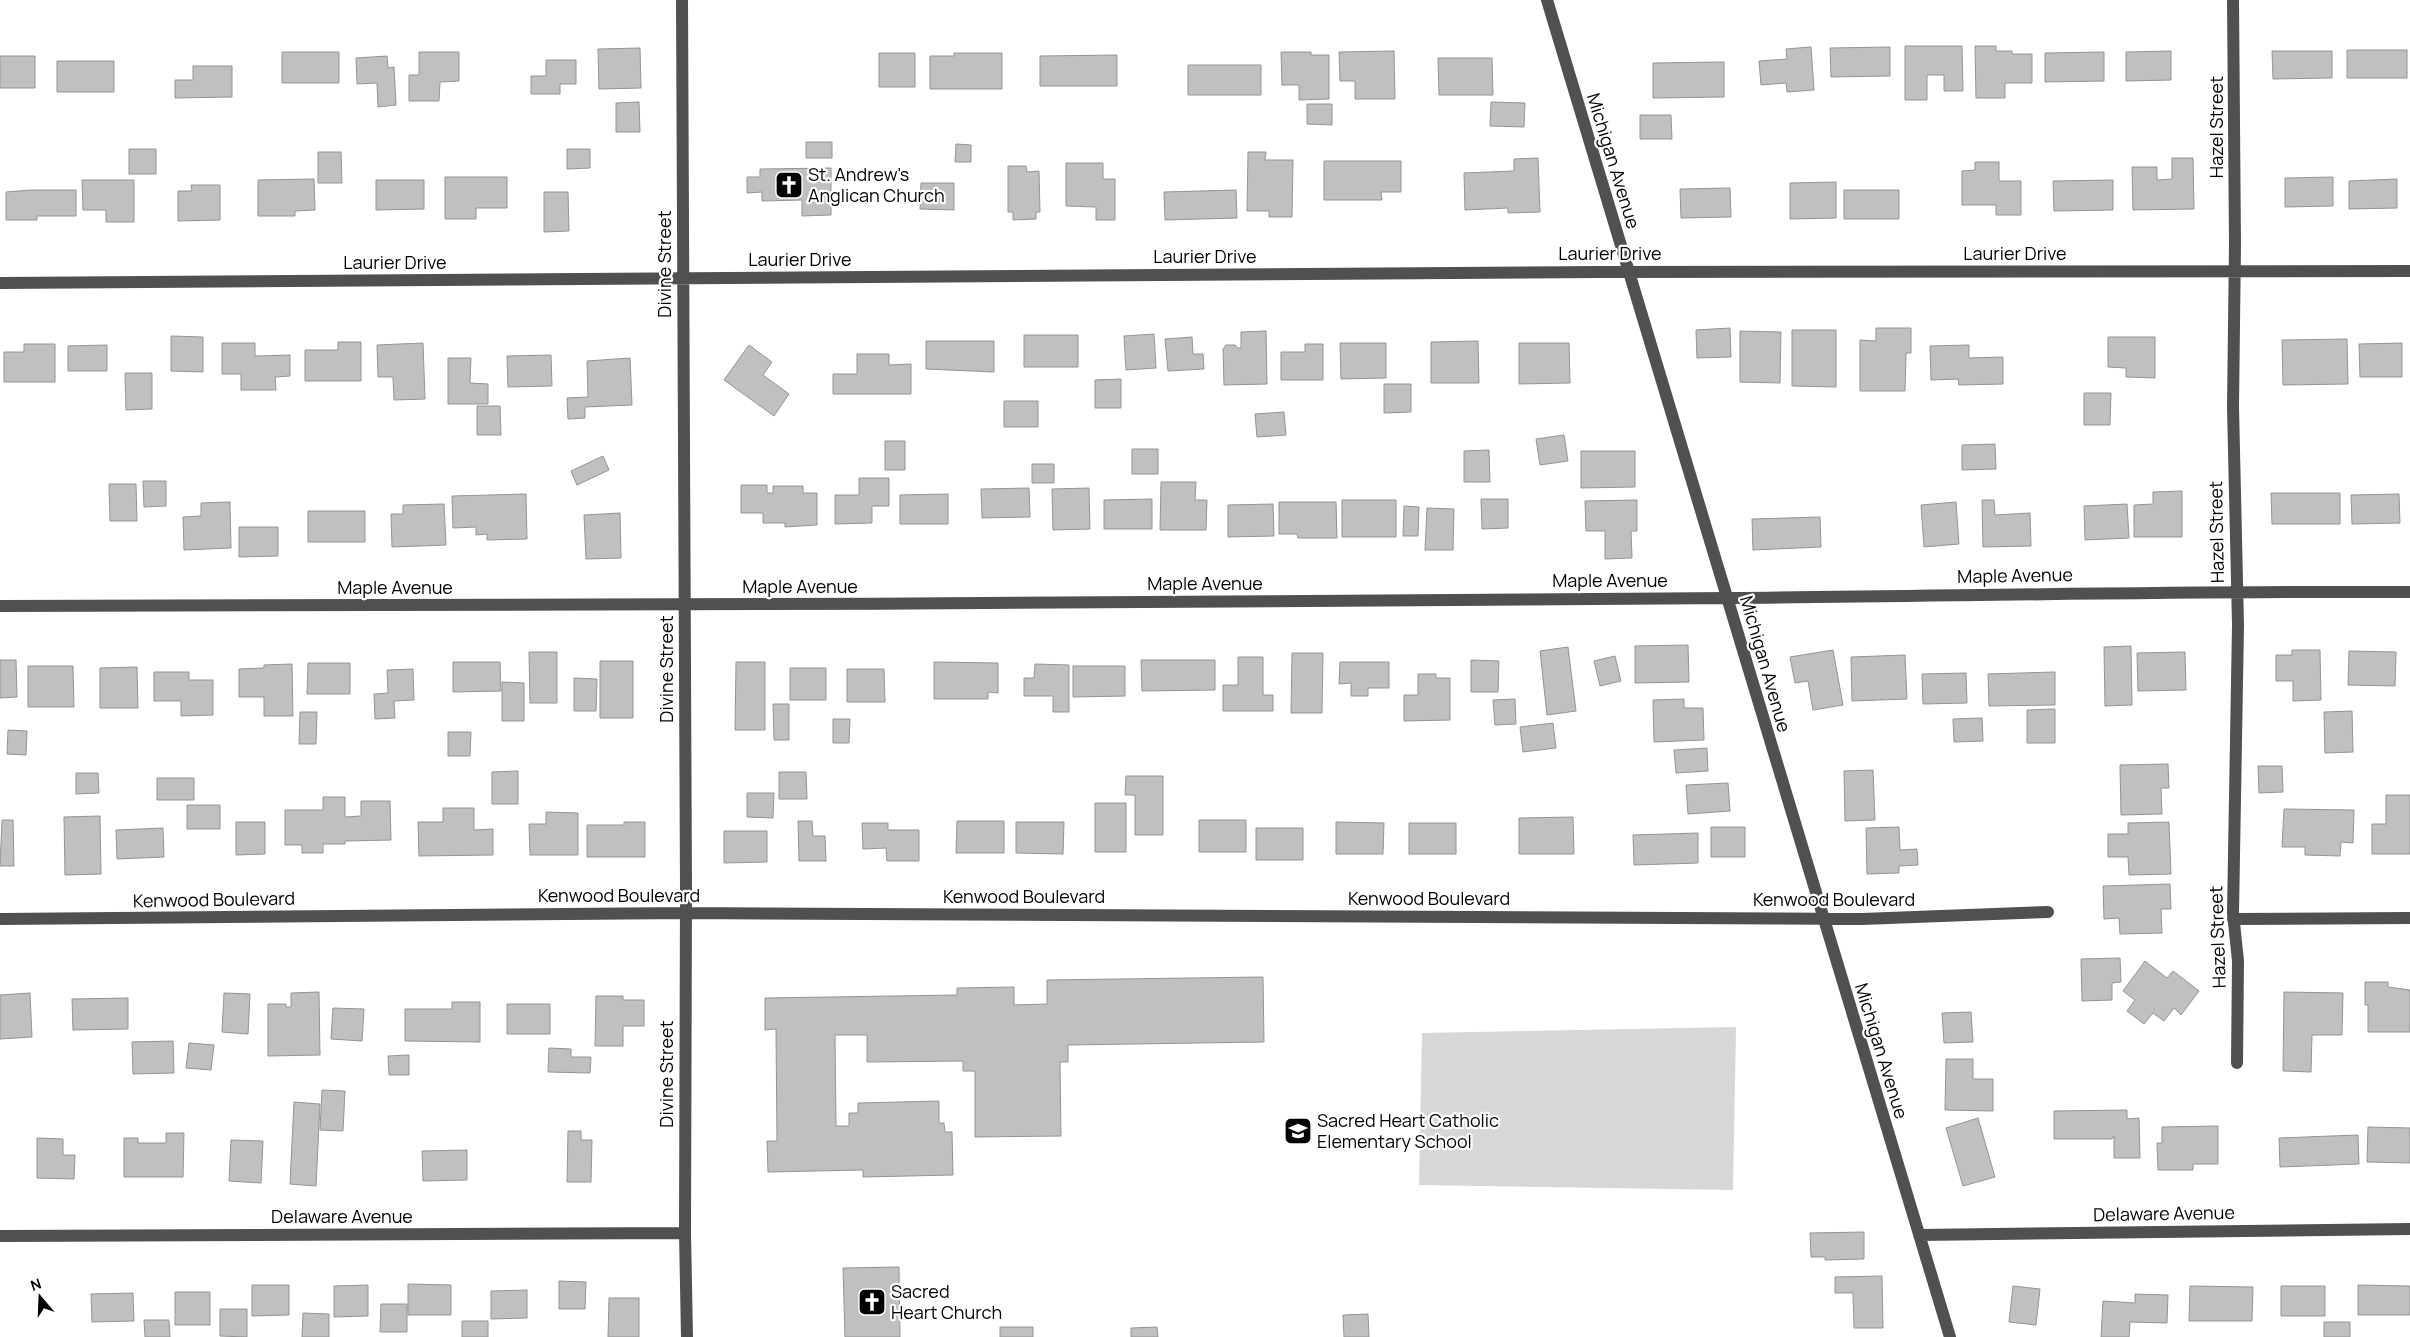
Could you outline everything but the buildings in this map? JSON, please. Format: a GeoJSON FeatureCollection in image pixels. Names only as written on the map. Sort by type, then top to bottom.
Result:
{"type":"FeatureCollection","features":[{"type":"Feature","properties":{"kind":"street","name":"Divine Street"},"geometry":{"type":"LineString","coordinates":[[682,0],[685,1233],[687,1337]]}},
{"type":"Feature","properties":{"kind":"street","name":"Michigan Avenue"},"geometry":{"type":"LineString","coordinates":[[1547,0],[1728,598],[1822,918],[1950,1337]]}},
{"type":"Feature","properties":{"kind":"street","name":"Hazel Street"},"geometry":{"type":"LineString","coordinates":[[2233,0],[2235,272],[2233,407],[2238,630],[2233,918],[2238,961],[2237,1063]]}},
{"type":"Feature","properties":{"kind":"street","name":"Laurier Drive"},"geometry":{"type":"LineString","coordinates":[[0,283],[1628,272],[2235,272],[2410,270]]}},
{"type":"Feature","properties":{"kind":"street","name":"Maple Avenue"},"geometry":{"type":"LineString","coordinates":[[0,606],[684,606],[1728,598],[2236,591],[2410,592]]}},
{"type":"Feature","properties":{"kind":"street","name":"Kenwood Boulevard"},"geometry":{"type":"LineString","coordinates":[[0,919],[685,913],[1862,919],[2048,912]]}},
{"type":"Feature","properties":{"kind":"street"},"geometry":{"type":"LineString","coordinates":[[2233,918],[2410,918]]}},
{"type":"Feature","properties":{"kind":"street","name":"Delaware Avenue"},"geometry":{"type":"LineString","coordinates":[[1919,1235],[2410,1229]]}},
{"type":"Feature","properties":{"kind":"street","name":"Delaware Avenue"},"geometry":{"type":"LineString","coordinates":[[0,1236],[685,1233]]}},
{"type":"Feature","properties":{"kind":"shaded area"},"geometry":{"type":"Polygon","coordinates":[[[1736,1027],[1733,1190],[1419,1185],[1422,1033],[1736,1027]]]}},
{"type":"Feature","properties":{"kind":"place","name":"St. Andrew's Anglican Church"},"geometry":{"type":"Point","coordinates":[789,185]}},
{"type":"Feature","properties":{"kind":"place","name":"Sacred Heart Catholic Elementary School"},"geometry":{"type":"Point","coordinates":[1298,1131]}},
{"type":"Feature","properties":{"kind":"place","name":"Sacred Heart Church"},"geometry":{"type":"Point","coordinates":[872,1302]}}]}
